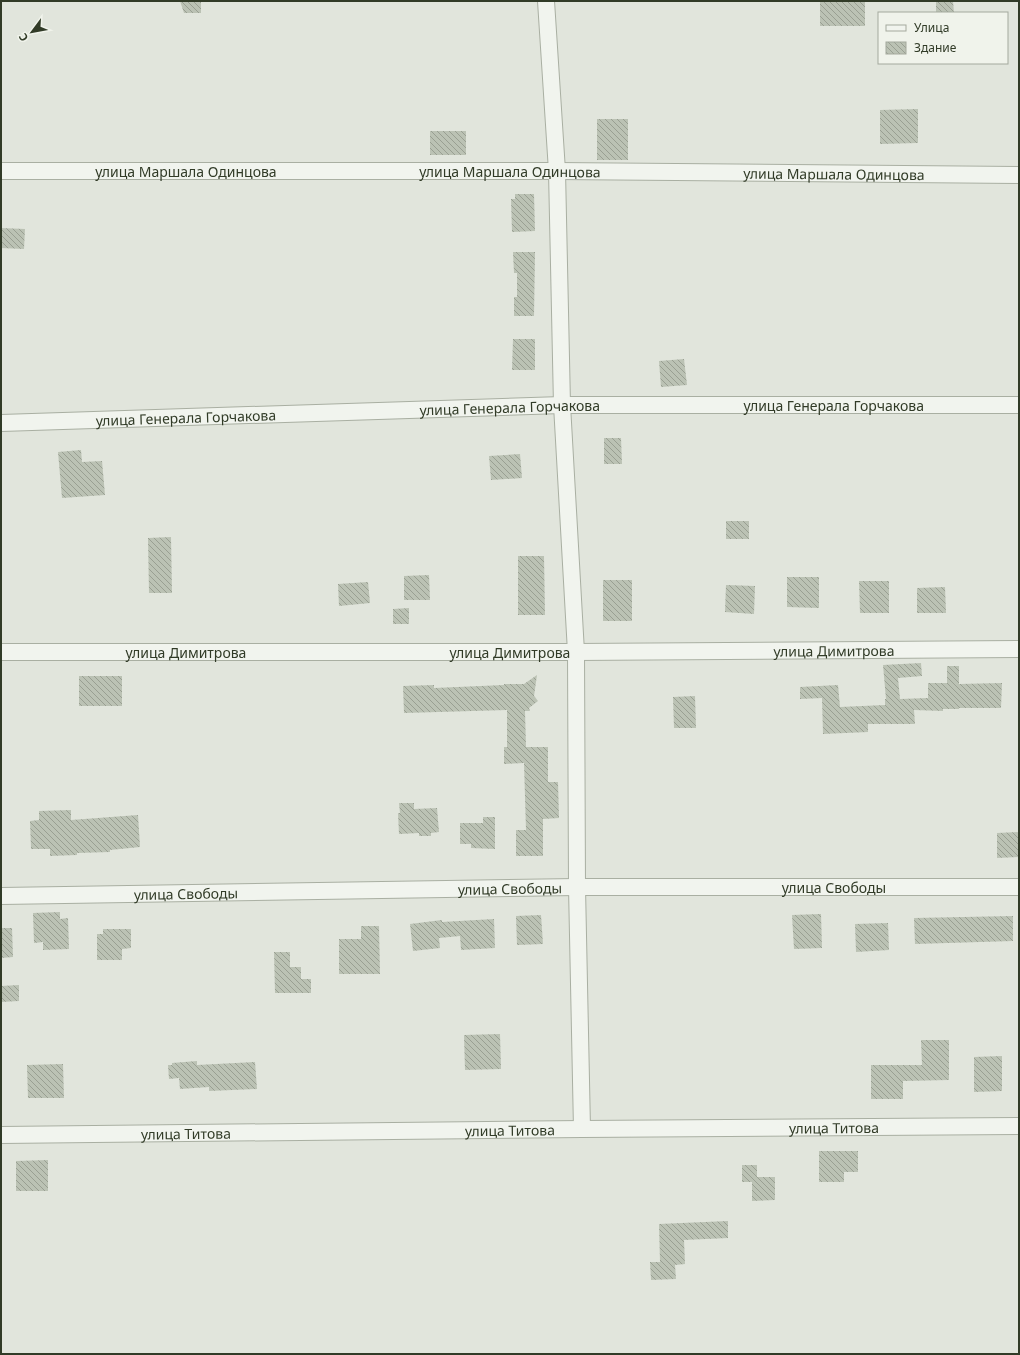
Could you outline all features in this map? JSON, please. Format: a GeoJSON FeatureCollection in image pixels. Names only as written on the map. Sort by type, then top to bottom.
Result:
{"type":"FeatureCollection","features":[{"type":"Feature","properties":{"kind":"street"},"geometry":{"type":"LineString","coordinates":[[546,1],[557,171],[562,405],[576,652],[577,887],[582,1129]]}},
{"type":"Feature","properties":{"kind":"street","name":"улица Маршала Одинцова"},"geometry":{"type":"LineString","coordinates":[[1,172],[557,171],[1019,175]]}},
{"type":"Feature","properties":{"kind":"street","name":"улица Генерала Горчакова"},"geometry":{"type":"LineString","coordinates":[[1,422],[562,405],[1019,405]]}},
{"type":"Feature","properties":{"kind":"street","name":"улица Димитрова"},"geometry":{"type":"LineString","coordinates":[[1,652],[1019,650]]}},
{"type":"Feature","properties":{"kind":"street","name":"улица Свободы"},"geometry":{"type":"LineString","coordinates":[[1,896],[577,887],[1019,887]]}},
{"type":"Feature","properties":{"kind":"street","name":"улица Титова"},"geometry":{"type":"LineString","coordinates":[[1,1135],[1019,1126]]}},
{"type":"Feature","properties":{"kind":"building"},"geometry":{"type":"Polygon","coordinates":[[[180,1],[201,1],[201,13],[184,13],[180,1]]]}},
{"type":"Feature","properties":{"kind":"building"},"geometry":{"type":"Polygon","coordinates":[[[820,1],[865,1],[865,26],[820,26],[820,1]]]}},
{"type":"Feature","properties":{"kind":"building"},"geometry":{"type":"Polygon","coordinates":[[[936,1],[953,1],[954,12],[936,12],[936,1]]]}},
{"type":"Feature","properties":{"kind":"building"},"geometry":{"type":"Polygon","coordinates":[[[918,109],[918,143],[880,144],[880,110],[918,109]]]}},
{"type":"Feature","properties":{"kind":"building"},"geometry":{"type":"Polygon","coordinates":[[[597,119],[628,119],[628,160],[597,160],[597,119]]]}},
{"type":"Feature","properties":{"kind":"building"},"geometry":{"type":"Polygon","coordinates":[[[430,131],[466,131],[466,155],[430,155],[430,131]]]}},
{"type":"Feature","properties":{"kind":"building"},"geometry":{"type":"Polygon","coordinates":[[[515,194],[534,194],[535,231],[512,232],[511,199],[515,199],[515,194]]]}},
{"type":"Feature","properties":{"kind":"building"},"geometry":{"type":"Polygon","coordinates":[[[1,228],[25,229],[24,249],[1,248],[1,228]]]}},
{"type":"Feature","properties":{"kind":"building"},"geometry":{"type":"Polygon","coordinates":[[[513,252],[535,252],[534,316],[514,316],[514,297],[517,297],[517,273],[514,273],[513,252]]]}},
{"type":"Feature","properties":{"kind":"building"},"geometry":{"type":"Polygon","coordinates":[[[513,339],[535,339],[535,370],[512,370],[513,339]]]}},
{"type":"Feature","properties":{"kind":"building"},"geometry":{"type":"Polygon","coordinates":[[[684,359],[687,385],[661,387],[659,361],[684,359]]]}},
{"type":"Feature","properties":{"kind":"building"},"geometry":{"type":"Polygon","coordinates":[[[604,438],[621,438],[622,464],[604,464],[604,438]]]}},
{"type":"Feature","properties":{"kind":"building"},"geometry":{"type":"Polygon","coordinates":[[[81,450],[82,462],[102,461],[105,495],[62,498],[58,452],[81,450]]]}},
{"type":"Feature","properties":{"kind":"building"},"geometry":{"type":"Polygon","coordinates":[[[520,454],[522,478],[491,480],[489,456],[520,454]]]}},
{"type":"Feature","properties":{"kind":"building"},"geometry":{"type":"Polygon","coordinates":[[[726,521],[749,521],[749,539],[726,539],[726,521]]]}},
{"type":"Feature","properties":{"kind":"building"},"geometry":{"type":"Polygon","coordinates":[[[171,537],[172,593],[149,593],[148,538],[171,537]]]}},
{"type":"Feature","properties":{"kind":"building"},"geometry":{"type":"Polygon","coordinates":[[[518,556],[544,556],[545,615],[518,615],[518,556]]]}},
{"type":"Feature","properties":{"kind":"building"},"geometry":{"type":"Polygon","coordinates":[[[429,575],[430,600],[404,600],[404,576],[429,575]]]}},
{"type":"Feature","properties":{"kind":"building"},"geometry":{"type":"Polygon","coordinates":[[[787,577],[819,577],[819,608],[787,607],[787,577]]]}},
{"type":"Feature","properties":{"kind":"building"},"geometry":{"type":"Polygon","coordinates":[[[603,580],[632,580],[632,621],[603,621],[603,580]]]}},
{"type":"Feature","properties":{"kind":"building"},"geometry":{"type":"Polygon","coordinates":[[[859,581],[889,581],[889,613],[860,613],[859,581]]]}},
{"type":"Feature","properties":{"kind":"building"},"geometry":{"type":"Polygon","coordinates":[[[368,582],[370,603],[339,606],[338,584],[368,582]]]}},
{"type":"Feature","properties":{"kind":"building"},"geometry":{"type":"Polygon","coordinates":[[[726,585],[755,586],[754,614],[725,612],[726,585]]]}},
{"type":"Feature","properties":{"kind":"building"},"geometry":{"type":"Polygon","coordinates":[[[945,587],[946,613],[917,613],[917,588],[945,587]]]}},
{"type":"Feature","properties":{"kind":"building"},"geometry":{"type":"Polygon","coordinates":[[[409,608],[409,624],[393,624],[393,609],[409,608]]]}},
{"type":"Feature","properties":{"kind":"building"},"geometry":{"type":"Polygon","coordinates":[[[921,663],[922,676],[898,678],[900,699],[928,698],[928,683],[947,683],[947,666],[959,666],[959,684],[1002,683],[1001,708],[959,708],[943,709],[943,711],[914,710],[915,724],[868,724],[868,732],[823,734],[822,698],[800,699],[800,687],[838,685],[840,707],[885,705],[886,699],[883,665],[921,663]]]}},
{"type":"Feature","properties":{"kind":"building"},"geometry":{"type":"Polygon","coordinates":[[[537,675],[534,696],[538,701],[529,708],[530,711],[525,711],[526,747],[548,747],[548,782],[558,782],[559,818],[543,819],[543,856],[516,856],[516,830],[526,830],[524,763],[504,764],[504,747],[507,747],[507,710],[404,713],[403,686],[434,685],[434,688],[524,684],[537,675]]]}},
{"type":"Feature","properties":{"kind":"building"},"geometry":{"type":"Polygon","coordinates":[[[79,676],[122,676],[122,706],[79,706],[79,676]]]}},
{"type":"Feature","properties":{"kind":"building"},"geometry":{"type":"Polygon","coordinates":[[[695,696],[696,728],[674,728],[673,697],[695,696]]]}},
{"type":"Feature","properties":{"kind":"building"},"geometry":{"type":"Polygon","coordinates":[[[399,803],[414,803],[414,809],[437,808],[439,832],[431,833],[431,836],[419,836],[419,833],[399,834],[399,803]]]}},
{"type":"Feature","properties":{"kind":"building"},"geometry":{"type":"Polygon","coordinates":[[[71,810],[71,820],[138,815],[140,847],[110,850],[110,852],[50,856],[50,849],[31,849],[30,821],[39,820],[39,811],[71,810]]]}},
{"type":"Feature","properties":{"kind":"building"},"geometry":{"type":"Polygon","coordinates":[[[483,817],[495,817],[495,849],[471,848],[471,844],[460,844],[460,823],[483,823],[483,817]]]}},
{"type":"Feature","properties":{"kind":"building"},"geometry":{"type":"Polygon","coordinates":[[[1019,832],[1019,857],[997,858],[997,833],[1019,832]]]}},
{"type":"Feature","properties":{"kind":"building"},"geometry":{"type":"Polygon","coordinates":[[[60,912],[60,919],[68,918],[69,949],[43,950],[43,942],[34,943],[33,913],[60,912]]]}},
{"type":"Feature","properties":{"kind":"building"},"geometry":{"type":"Polygon","coordinates":[[[821,914],[822,948],[794,949],[792,915],[821,914]]]}},
{"type":"Feature","properties":{"kind":"building"},"geometry":{"type":"Polygon","coordinates":[[[541,915],[543,944],[517,945],[516,916],[541,915]]]}},
{"type":"Feature","properties":{"kind":"building"},"geometry":{"type":"Polygon","coordinates":[[[1013,916],[1013,941],[915,944],[914,918],[1013,916]]]}},
{"type":"Feature","properties":{"kind":"building"},"geometry":{"type":"Polygon","coordinates":[[[494,919],[495,948],[461,950],[460,936],[439,938],[440,948],[413,951],[410,924],[442,920],[442,922],[494,919]]]}},
{"type":"Feature","properties":{"kind":"building"},"geometry":{"type":"Polygon","coordinates":[[[888,923],[889,950],[856,952],[855,924],[888,923]]]}},
{"type":"Feature","properties":{"kind":"building"},"geometry":{"type":"Polygon","coordinates":[[[361,926],[379,926],[380,974],[339,974],[339,939],[361,939],[361,926]]]}},
{"type":"Feature","properties":{"kind":"building"},"geometry":{"type":"Polygon","coordinates":[[[1,928],[12,928],[13,957],[1,958],[1,928]]]}},
{"type":"Feature","properties":{"kind":"building"},"geometry":{"type":"Polygon","coordinates":[[[103,929],[131,929],[131,948],[122,949],[122,960],[97,960],[97,934],[103,934],[103,929]]]}},
{"type":"Feature","properties":{"kind":"building"},"geometry":{"type":"Polygon","coordinates":[[[274,952],[290,952],[290,967],[301,967],[301,979],[311,979],[311,993],[275,993],[274,952]]]}},
{"type":"Feature","properties":{"kind":"building"},"geometry":{"type":"Polygon","coordinates":[[[19,985],[19,1001],[1,1002],[1,986],[19,985]]]}},
{"type":"Feature","properties":{"kind":"building"},"geometry":{"type":"Polygon","coordinates":[[[500,1034],[501,1069],[465,1070],[464,1035],[500,1034]]]}},
{"type":"Feature","properties":{"kind":"building"},"geometry":{"type":"Polygon","coordinates":[[[921,1040],[949,1040],[949,1080],[903,1081],[903,1099],[871,1099],[871,1065],[922,1065],[921,1040]]]}},
{"type":"Feature","properties":{"kind":"building"},"geometry":{"type":"Polygon","coordinates":[[[1002,1056],[1002,1091],[974,1092],[974,1057],[1002,1056]]]}},
{"type":"Feature","properties":{"kind":"building"},"geometry":{"type":"Polygon","coordinates":[[[197,1061],[197,1065],[255,1062],[257,1089],[209,1091],[209,1087],[180,1089],[179,1078],[169,1079],[168,1065],[172,1065],[172,1063],[197,1061]]]}},
{"type":"Feature","properties":{"kind":"building"},"geometry":{"type":"Polygon","coordinates":[[[63,1064],[64,1098],[28,1098],[27,1065],[63,1064]]]}},
{"type":"Feature","properties":{"kind":"building"},"geometry":{"type":"Polygon","coordinates":[[[819,1151],[858,1151],[858,1172],[844,1172],[844,1182],[819,1182],[819,1151]]]}},
{"type":"Feature","properties":{"kind":"building"},"geometry":{"type":"Polygon","coordinates":[[[48,1160],[48,1191],[16,1191],[16,1161],[48,1160]]]}},
{"type":"Feature","properties":{"kind":"building"},"geometry":{"type":"Polygon","coordinates":[[[742,1165],[757,1165],[757,1177],[775,1177],[775,1200],[752,1201],[752,1182],[742,1182],[742,1165]]]}},
{"type":"Feature","properties":{"kind":"building"},"geometry":{"type":"Polygon","coordinates":[[[728,1221],[728,1238],[684,1240],[685,1264],[675,1265],[676,1279],[651,1280],[650,1262],[660,1262],[659,1224],[728,1221]]]}}]}
